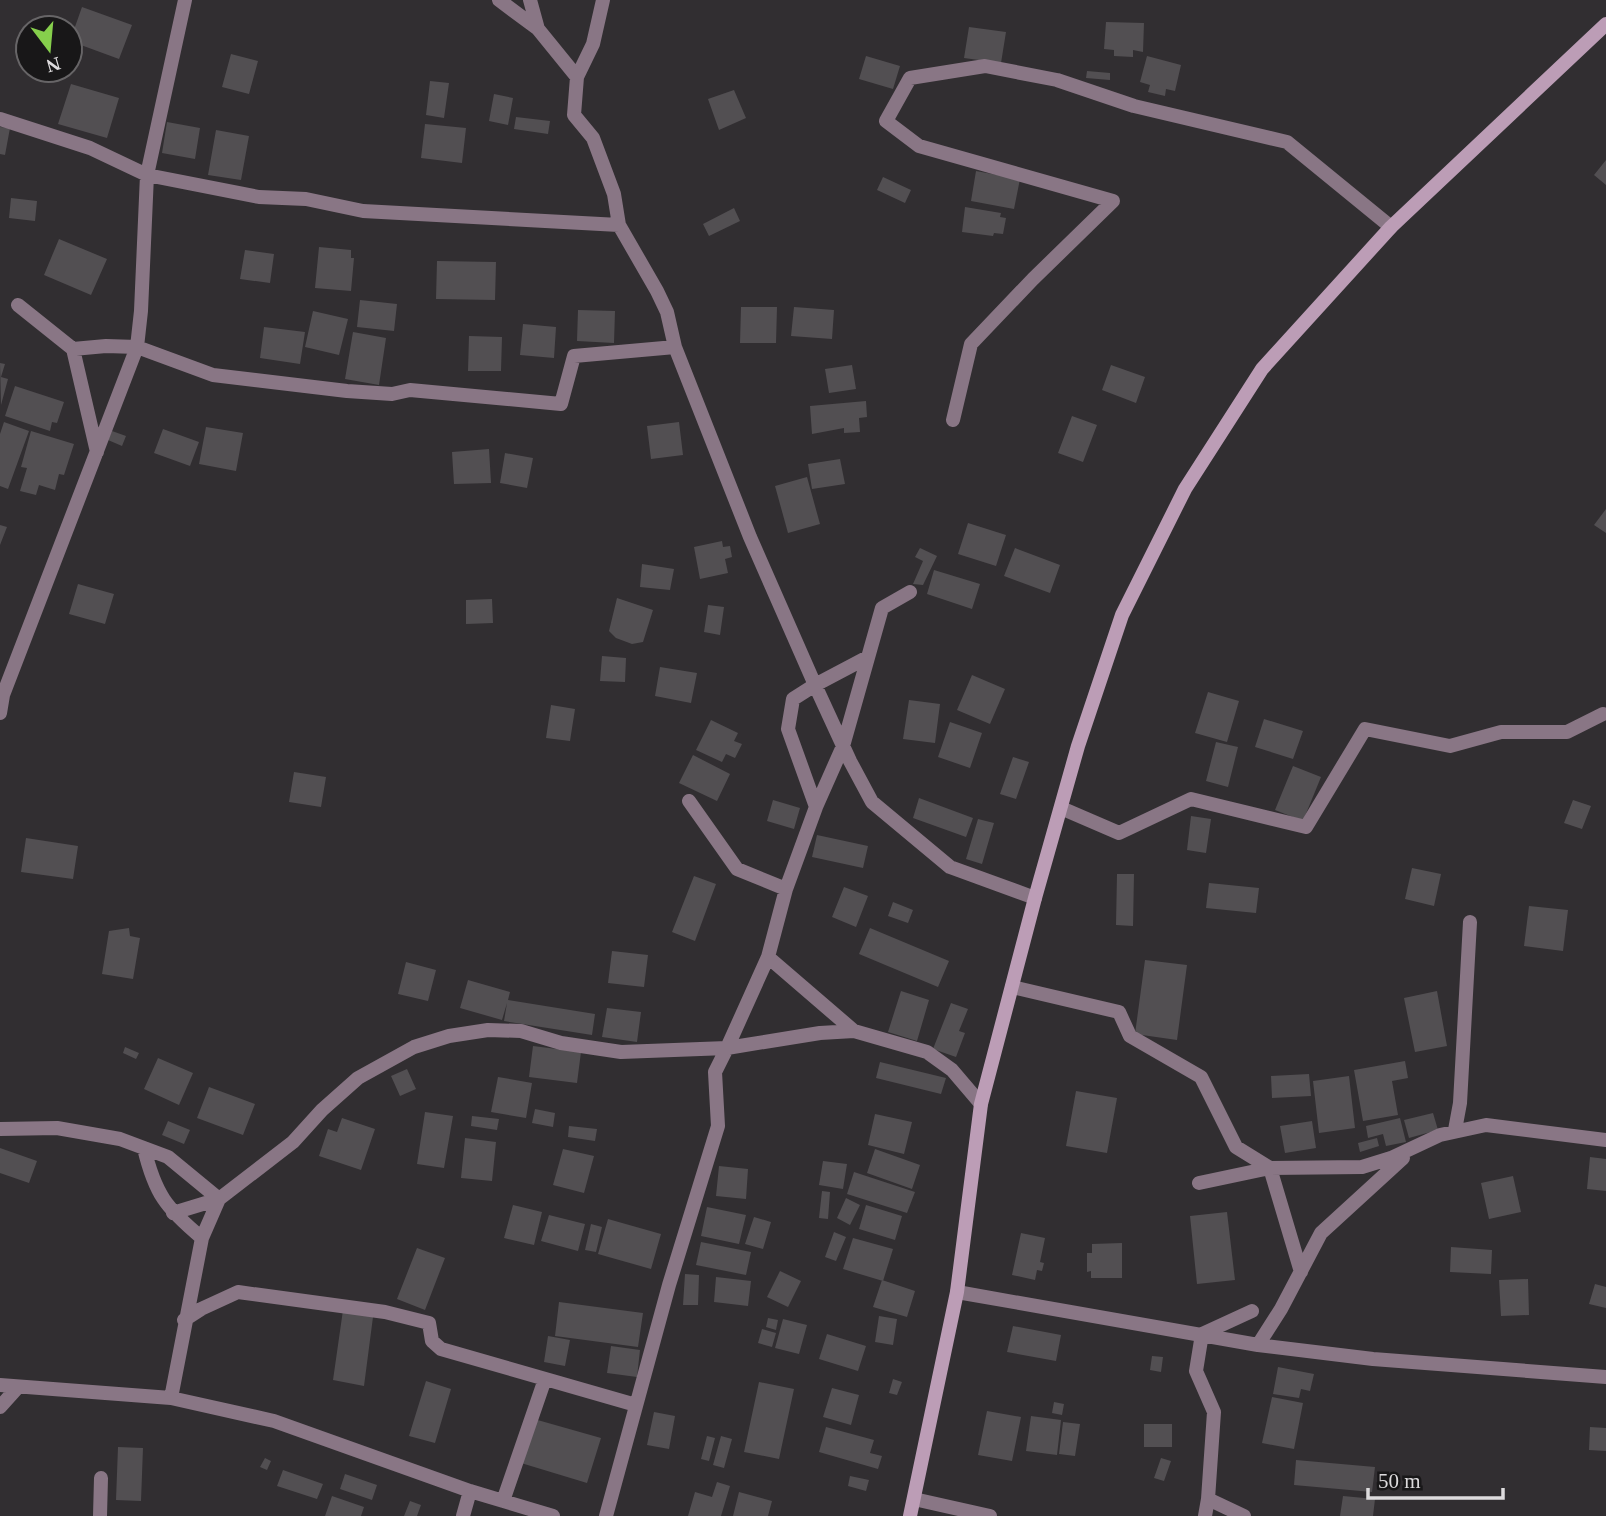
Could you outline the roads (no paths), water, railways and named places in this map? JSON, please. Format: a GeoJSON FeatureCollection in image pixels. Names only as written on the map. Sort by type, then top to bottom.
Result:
{"type":"FeatureCollection","features":[{"type":"Feature","properties":{"kind":"main road"},"geometry":{"type":"LineString","coordinates":[[910,1516],[957,1292],[981,1104],[1060,808],[1122,615],[1185,489],[1262,369],[1391,227],[1606,24]]}},
{"type":"Feature","properties":{"kind":"street"},"geometry":{"type":"LineString","coordinates":[[0,713],[2,695],[137,347],[147,175],[184,0]]}},
{"type":"Feature","properties":{"kind":"street"},"geometry":{"type":"LineString","coordinates":[[499,0],[538,29],[577,77]]}},
{"type":"Feature","properties":{"kind":"street"},"geometry":{"type":"LineString","coordinates":[[530,0],[538,29]]}},
{"type":"Feature","properties":{"kind":"street"},"geometry":{"type":"LineString","coordinates":[[603,0],[593,44],[577,77],[574,115],[593,138],[614,194],[620,225],[667,312],[675,347],[750,537],[844,746],[872,802],[950,867],[1035,898]]}},
{"type":"Feature","properties":{"kind":"street"},"geometry":{"type":"LineString","coordinates":[[953,420],[971,344],[1113,201],[919,146],[886,121],[910,78],[985,66],[1057,80],[1134,106],[1287,142],[1391,227]]}},
{"type":"Feature","properties":{"kind":"street"},"geometry":{"type":"LineString","coordinates":[[0,120],[90,148],[147,175],[260,197],[306,199],[363,211],[620,225]]}},
{"type":"Feature","properties":{"kind":"street"},"geometry":{"type":"LineString","coordinates":[[18,305],[73,348],[137,347],[213,375],[392,394],[410,390],[561,404],[574,356],[675,347]]}},
{"type":"Feature","properties":{"kind":"street"},"geometry":{"type":"LineString","coordinates":[[73,348],[97,453]]}},
{"type":"Feature","properties":{"kind":"street"},"geometry":{"type":"LineString","coordinates":[[606,1516],[669,1284],[718,1126],[715,1072],[768,957],[786,889],[816,807],[844,746],[883,608],[910,592]]}},
{"type":"Feature","properties":{"kind":"street"},"geometry":{"type":"LineString","coordinates":[[816,807],[788,729],[793,699],[869,657]]}},
{"type":"Feature","properties":{"kind":"street"},"geometry":{"type":"LineString","coordinates":[[1060,808],[1119,832],[1191,799],[1306,827],[1365,729],[1450,746],[1501,732],[1567,732],[1603,713]]}},
{"type":"Feature","properties":{"kind":"street"},"geometry":{"type":"LineString","coordinates":[[689,801],[737,869],[786,889]]}},
{"type":"Feature","properties":{"kind":"street"},"geometry":{"type":"LineString","coordinates":[[1455,1130],[1461,1103],[1470,922]]}},
{"type":"Feature","properties":{"kind":"street"},"geometry":{"type":"LineString","coordinates":[[768,957],[854,1031]]}},
{"type":"Feature","properties":{"kind":"street"},"geometry":{"type":"LineString","coordinates":[[1012,988],[1119,1012],[1130,1036],[1201,1077],[1236,1147],[1270,1168],[1301,1272]]}},
{"type":"Feature","properties":{"kind":"street"},"geometry":{"type":"LineString","coordinates":[[173,1213],[219,1199],[293,1142],[322,1110],[358,1078],[414,1047],[449,1036],[488,1030],[521,1031],[561,1043],[621,1052],[727,1048],[820,1032],[854,1031],[927,1052],[952,1070],[981,1104]]}},
{"type":"Feature","properties":{"kind":"street"},"geometry":{"type":"LineString","coordinates":[[1199,1183],[1270,1168],[1362,1167],[1455,1130],[1500,1125],[1606,1140]]}},
{"type":"Feature","properties":{"kind":"street"},"geometry":{"type":"LineString","coordinates":[[0,1129],[57,1128],[120,1139],[168,1157],[219,1199]]}},
{"type":"Feature","properties":{"kind":"street"},"geometry":{"type":"LineString","coordinates":[[1258,1345],[1321,1233],[1384,1173],[1418,1146]]}},
{"type":"Feature","properties":{"kind":"street"},"geometry":{"type":"LineString","coordinates":[[144,1148],[156,1189],[173,1213],[202,1238]]}},
{"type":"Feature","properties":{"kind":"street"},"geometry":{"type":"LineString","coordinates":[[170,1398],[202,1238],[219,1199]]}},
{"type":"Feature","properties":{"kind":"street"},"geometry":{"type":"LineString","coordinates":[[184,1320],[238,1292],[385,1312],[429,1324],[432,1341],[441,1349],[636,1405]]}},
{"type":"Feature","properties":{"kind":"street"},"geometry":{"type":"LineString","coordinates":[[957,1292],[1258,1345],[1373,1359],[1606,1377]]}},
{"type":"Feature","properties":{"kind":"street"},"geometry":{"type":"LineString","coordinates":[[1202,1334],[1252,1311]]}},
{"type":"Feature","properties":{"kind":"street"},"geometry":{"type":"LineString","coordinates":[[1202,1334],[1196,1371],[1214,1412],[1205,1516]]}},
{"type":"Feature","properties":{"kind":"street"},"geometry":{"type":"LineString","coordinates":[[503,1501],[545,1379]]}},
{"type":"Feature","properties":{"kind":"street"},"geometry":{"type":"LineString","coordinates":[[0,1385],[170,1398],[274,1421],[470,1491],[553,1516]]}},
{"type":"Feature","properties":{"kind":"street"},"geometry":{"type":"LineString","coordinates":[[0,1407],[18,1387]]}},
{"type":"Feature","properties":{"kind":"street"},"geometry":{"type":"LineString","coordinates":[[100,1516],[101,1478]]}},
{"type":"Feature","properties":{"kind":"street"},"geometry":{"type":"LineString","coordinates":[[463,1516],[470,1491]]}},
{"type":"Feature","properties":{"kind":"street"},"geometry":{"type":"LineString","coordinates":[[914,1499],[990,1516]]}},
{"type":"Feature","properties":{"kind":"street"},"geometry":{"type":"LineString","coordinates":[[1208,1499],[1244,1516]]}}]}
